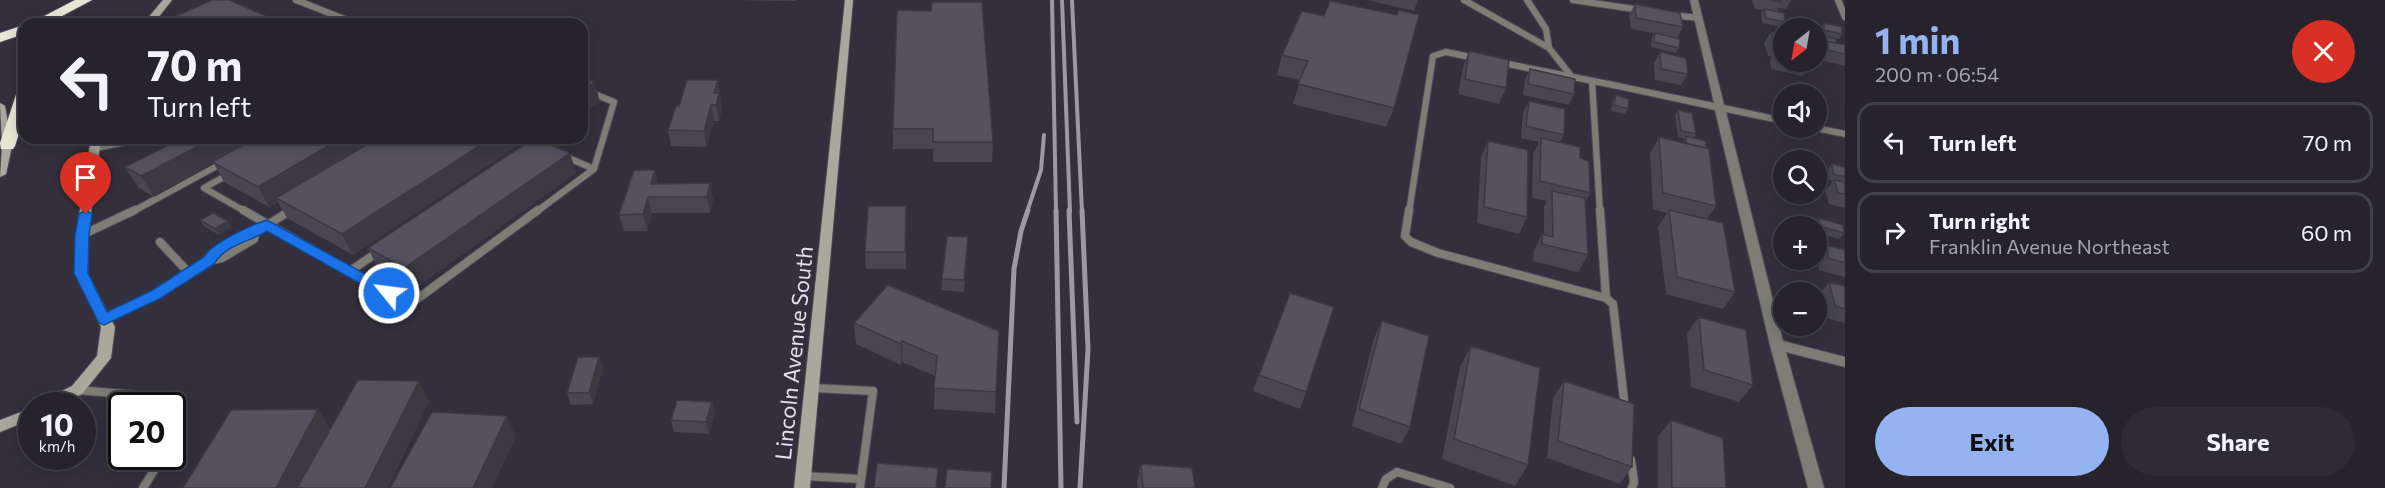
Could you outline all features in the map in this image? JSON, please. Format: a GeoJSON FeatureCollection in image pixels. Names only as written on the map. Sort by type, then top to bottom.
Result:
{"type":"FeatureCollection","features":[{"type":"Feature","properties":{"kind":"highway"},"geometry":{"type":"LineString","coordinates":[[48,18],[85,0]]}},
{"type":"Feature","properties":{"kind":"highway"},"geometry":{"type":"LineString","coordinates":[[70,18],[91,0]]}},
{"type":"Feature","properties":{"kind":"highway"},"geometry":{"type":"LineString","coordinates":[[0,38],[18,31]]}},
{"type":"Feature","properties":{"kind":"highway"},"geometry":{"type":"LineString","coordinates":[[7,146],[18,113]]}},
{"type":"Feature","properties":{"kind":"street"},"geometry":{"type":"LineString","coordinates":[[153,18],[168,0]]}},
{"type":"Feature","properties":{"kind":"street","name":"Lincoln Avenue South"},"geometry":{"type":"LineString","coordinates":[[802,482],[813,388],[849,0]]}},
{"type":"Feature","properties":{"kind":"street"},"geometry":{"type":"LineString","coordinates":[[1695,0],[1777,345],[1816,488]]}},
{"type":"Feature","properties":{"kind":"street"},"geometry":{"type":"LineString","coordinates":[[1618,86],[1773,119]]}},
{"type":"Feature","properties":{"kind":"street"},"geometry":{"type":"LineString","coordinates":[[0,106],[7,146],[0,174]]}},
{"type":"Feature","properties":{"kind":"street"},"geometry":{"type":"LineString","coordinates":[[1827,131],[1845,134]]}},
{"type":"Feature","properties":{"kind":"street"},"geometry":{"type":"LineString","coordinates":[[73,392],[104,358],[108,327],[81,273],[82,235],[96,144]]}},
{"type":"Feature","properties":{"kind":"street"},"geometry":{"type":"LineString","coordinates":[[1777,345],[1845,362]]}},
{"type":"Feature","properties":{"kind":"street"},"geometry":{"type":"LineString","coordinates":[[0,426],[18,419]]}},
{"type":"Feature","properties":{"kind":"lane"},"geometry":{"type":"LineString","coordinates":[[296,0],[342,18]]}},
{"type":"Feature","properties":{"kind":"lane"},"geometry":{"type":"LineString","coordinates":[[1464,0],[1550,48],[1572,77]]}},
{"type":"Feature","properties":{"kind":"lane"},"geometry":{"type":"LineString","coordinates":[[1527,0],[1546,29],[1550,48]]}},
{"type":"Feature","properties":{"kind":"lane"},"geometry":{"type":"LineString","coordinates":[[1573,0],[1654,12]]}},
{"type":"Feature","properties":{"kind":"lane"},"geometry":{"type":"LineString","coordinates":[[1838,0],[1845,17]]}},
{"type":"Feature","properties":{"kind":"lane"},"geometry":{"type":"LineString","coordinates":[[1665,14],[1699,18]]}},
{"type":"Feature","properties":{"kind":"lane"},"geometry":{"type":"LineString","coordinates":[[1479,58],[1446,52],[1433,56],[1405,236],[1411,242],[1438,253],[1606,298],[1613,304],[1627,423]]}},
{"type":"Feature","properties":{"kind":"lane"},"geometry":{"type":"LineString","coordinates":[[1490,61],[1618,86]]}},
{"type":"Feature","properties":{"kind":"lane"},"geometry":{"type":"LineString","coordinates":[[1592,81],[1606,298]]}},
{"type":"Feature","properties":{"kind":"lane"},"geometry":{"type":"LineString","coordinates":[[234,172],[204,188],[409,304],[594,169],[614,102],[588,91]]}},
{"type":"Feature","properties":{"kind":"lane"},"geometry":{"type":"LineString","coordinates":[[529,151],[539,144],[548,148]]}},
{"type":"Feature","properties":{"kind":"lane"},"geometry":{"type":"LineString","coordinates":[[557,153],[594,169]]}},
{"type":"Feature","properties":{"kind":"lane"},"geometry":{"type":"LineString","coordinates":[[82,235],[127,215],[230,159]]}},
{"type":"Feature","properties":{"kind":"lane"},"geometry":{"type":"LineString","coordinates":[[104,320],[156,294],[188,272],[209,261],[222,258],[254,239],[256,232],[297,206]]}},
{"type":"Feature","properties":{"kind":"lane"},"geometry":{"type":"LineString","coordinates":[[160,242],[188,272]]}},
{"type":"Feature","properties":{"kind":"lane"},"geometry":{"type":"LineString","coordinates":[[350,271],[390,245]]}},
{"type":"Feature","properties":{"kind":"lane"},"geometry":{"type":"LineString","coordinates":[[802,482],[860,484],[873,391],[813,388]]}},
{"type":"Feature","properties":{"kind":"lane"},"geometry":{"type":"LineString","coordinates":[[77,390],[108,393]]}},
{"type":"Feature","properties":{"kind":"lane"},"geometry":{"type":"LineString","coordinates":[[1630,446],[1634,482],[1632,488]]}},
{"type":"Feature","properties":{"kind":"lane"},"geometry":{"type":"LineString","coordinates":[[143,488],[154,470]]}},
{"type":"Feature","properties":{"kind":"lane"},"geometry":{"type":"LineString","coordinates":[[1382,488],[1386,478],[1397,472],[1450,488]]}},
{"type":"Feature","properties":{"kind":"building"},"geometry":{"type":"Polygon","coordinates":[[[212,0],[229,0],[271,18],[171,18],[212,0]]]}},
{"type":"Feature","properties":{"kind":"building"},"geometry":{"type":"Polygon","coordinates":[[[1330,1],[1397,15],[1399,10],[1419,15],[1394,108],[1298,84],[1308,61],[1282,55],[1302,11],[1324,16],[1330,1]]]}},
{"type":"Feature","properties":{"kind":"building"},"geometry":{"type":"Polygon","coordinates":[[[932,2],[982,2],[993,142],[933,142],[933,129],[893,129],[897,10],[931,11],[932,2]]]}},
{"type":"Feature","properties":{"kind":"building"},"geometry":{"type":"Polygon","coordinates":[[[1635,4],[1680,13],[1683,27],[1636,18],[1635,4]]]}},
{"type":"Feature","properties":{"kind":"building"},"geometry":{"type":"Polygon","coordinates":[[[1764,9],[1784,13],[1785,18],[1766,18],[1764,9]]]}},
{"type":"Feature","properties":{"kind":"building"},"geometry":{"type":"Polygon","coordinates":[[[1827,24],[1842,27],[1842,34],[1827,31],[1827,24]]]}},
{"type":"Feature","properties":{"kind":"building"},"geometry":{"type":"Polygon","coordinates":[[[1655,33],[1680,39],[1679,48],[1654,42],[1655,33]]]}},
{"type":"Feature","properties":{"kind":"building"},"geometry":{"type":"Polygon","coordinates":[[[1827,37],[1836,39],[1836,43],[1827,41],[1827,37]]]}},
{"type":"Feature","properties":{"kind":"building"},"geometry":{"type":"Polygon","coordinates":[[[1827,41],[1845,45],[1845,54],[1827,50],[1827,41]]]}},
{"type":"Feature","properties":{"kind":"building"},"geometry":{"type":"Polygon","coordinates":[[[1469,51],[1509,60],[1506,88],[1465,79],[1469,51]]]}},
{"type":"Feature","properties":{"kind":"building"},"geometry":{"type":"Polygon","coordinates":[[[1660,52],[1686,58],[1688,74],[1661,69],[1660,52]]]}},
{"type":"Feature","properties":{"kind":"building"},"geometry":{"type":"Polygon","coordinates":[[[1530,69],[1575,79],[1574,94],[1528,84],[1530,69]]]}},
{"type":"Feature","properties":{"kind":"building"},"geometry":{"type":"Polygon","coordinates":[[[588,79],[595,82],[588,86],[588,79]]]}},
{"type":"Feature","properties":{"kind":"building"},"geometry":{"type":"Polygon","coordinates":[[[687,80],[718,80],[714,93],[719,93],[716,105],[711,105],[704,131],[668,130],[687,80]]]}},
{"type":"Feature","properties":{"kind":"building"},"geometry":{"type":"Polygon","coordinates":[[[1616,95],[1629,99],[1628,109],[1614,105],[1616,95]]]}},
{"type":"Feature","properties":{"kind":"building"},"geometry":{"type":"Polygon","coordinates":[[[1529,101],[1565,109],[1564,135],[1526,126],[1529,101]]]}},
{"type":"Feature","properties":{"kind":"building"},"geometry":{"type":"Polygon","coordinates":[[[1678,110],[1692,113],[1696,134],[1681,131],[1678,110]]]}},
{"type":"Feature","properties":{"kind":"building"},"geometry":{"type":"Polygon","coordinates":[[[1686,136],[1706,141],[1706,148],[1686,143],[1686,136]]]}},
{"type":"Feature","properties":{"kind":"building"},"geometry":{"type":"Polygon","coordinates":[[[1659,137],[1709,149],[1716,206],[1663,193],[1659,137]]]}},
{"type":"Feature","properties":{"kind":"building"},"geometry":{"type":"Polygon","coordinates":[[[1541,138],[1580,147],[1580,158],[1589,161],[1590,193],[1540,181],[1541,138]]]}},
{"type":"Feature","properties":{"kind":"building"},"geometry":{"type":"Polygon","coordinates":[[[1488,141],[1528,150],[1527,217],[1484,207],[1488,141]]]}},
{"type":"Feature","properties":{"kind":"building"},"geometry":{"type":"Polygon","coordinates":[[[170,144],[202,144],[141,176],[125,167],[170,144]]]}},
{"type":"Feature","properties":{"kind":"building"},"geometry":{"type":"Polygon","coordinates":[[[245,144],[332,144],[258,187],[212,162],[245,144]]]}},
{"type":"Feature","properties":{"kind":"building"},"geometry":{"type":"Polygon","coordinates":[[[368,144],[483,144],[342,234],[276,198],[368,144]]]}},
{"type":"Feature","properties":{"kind":"building"},"geometry":{"type":"Polygon","coordinates":[[[525,144],[548,144],[570,153],[404,268],[368,248],[525,144]]]}},
{"type":"Feature","properties":{"kind":"building"},"geometry":{"type":"Polygon","coordinates":[[[1832,164],[1845,167],[1845,177],[1833,174],[1832,164]]]}},
{"type":"Feature","properties":{"kind":"building"},"geometry":{"type":"Polygon","coordinates":[[[634,170],[655,170],[651,184],[710,183],[707,197],[648,197],[643,214],[619,215],[634,170]]]}},
{"type":"Feature","properties":{"kind":"building"},"geometry":{"type":"Polygon","coordinates":[[[1834,180],[1845,182],[1845,194],[1838,193],[1834,180]]]}},
{"type":"Feature","properties":{"kind":"building"},"geometry":{"type":"Polygon","coordinates":[[[1552,191],[1585,198],[1588,255],[1542,244],[1542,234],[1553,237],[1552,191]]]}},
{"type":"Feature","properties":{"kind":"building"},"geometry":{"type":"Polygon","coordinates":[[[868,206],[906,206],[905,252],[865,252],[868,206]]]}},
{"type":"Feature","properties":{"kind":"building"},"geometry":{"type":"Polygon","coordinates":[[[1669,210],[1723,223],[1735,292],[1677,277],[1669,210]]]}},
{"type":"Feature","properties":{"kind":"building"},"geometry":{"type":"Polygon","coordinates":[[[213,213],[228,221],[215,229],[200,220],[213,213]]]}},
{"type":"Feature","properties":{"kind":"building"},"geometry":{"type":"Polygon","coordinates":[[[1827,220],[1843,225],[1844,233],[1827,228],[1827,220]]]}},
{"type":"Feature","properties":{"kind":"building"},"geometry":{"type":"Polygon","coordinates":[[[947,236],[968,237],[964,280],[942,279],[947,236]]]}},
{"type":"Feature","properties":{"kind":"building"},"geometry":{"type":"Polygon","coordinates":[[[1827,245],[1845,250],[1845,263],[1828,258],[1827,245]]]}},
{"type":"Feature","properties":{"kind":"building"},"geometry":{"type":"Polygon","coordinates":[[[1829,282],[1845,286],[1845,309],[1835,306],[1829,282]]]}},
{"type":"Feature","properties":{"kind":"building"},"geometry":{"type":"Polygon","coordinates":[[[888,285],[999,331],[996,392],[934,388],[937,356],[902,341],[901,344],[854,323],[888,285]]]}},
{"type":"Feature","properties":{"kind":"building"},"geometry":{"type":"Polygon","coordinates":[[[1290,293],[1334,307],[1306,392],[1259,375],[1290,293]]]}},
{"type":"Feature","properties":{"kind":"building"},"geometry":{"type":"Polygon","coordinates":[[[1699,317],[1746,330],[1753,385],[1704,370],[1699,317]]]}},
{"type":"Feature","properties":{"kind":"building"},"geometry":{"type":"Polygon","coordinates":[[[1382,321],[1429,336],[1410,427],[1359,409],[1382,321]]]}},
{"type":"Feature","properties":{"kind":"building"},"geometry":{"type":"Polygon","coordinates":[[[1471,346],[1540,368],[1528,465],[1454,439],[1471,346]]]}},
{"type":"Feature","properties":{"kind":"building"},"geometry":{"type":"Polygon","coordinates":[[[578,357],[599,357],[589,393],[567,393],[578,357]]]}},
{"type":"Feature","properties":{"kind":"building"},"geometry":{"type":"Polygon","coordinates":[[[358,380],[419,381],[365,488],[297,488],[358,380]]]}},
{"type":"Feature","properties":{"kind":"building"},"geometry":{"type":"Polygon","coordinates":[[[1564,381],[1634,404],[1632,467],[1558,441],[1564,381]]]}},
{"type":"Feature","properties":{"kind":"building"},"geometry":{"type":"Polygon","coordinates":[[[677,400],[712,402],[706,422],[671,420],[677,400]]]}},
{"type":"Feature","properties":{"kind":"building"},"geometry":{"type":"Polygon","coordinates":[[[318,409],[276,488],[183,488],[231,410],[318,409]]]}},
{"type":"Feature","properties":{"kind":"building"},"geometry":{"type":"Polygon","coordinates":[[[432,412],[507,416],[473,488],[390,488],[432,412]]]}},
{"type":"Feature","properties":{"kind":"building"},"geometry":{"type":"Polygon","coordinates":[[[1671,420],[1723,438],[1726,488],[1672,488],[1671,420]]]}},
{"type":"Feature","properties":{"kind":"building"},"geometry":{"type":"Polygon","coordinates":[[[877,463],[938,468],[936,488],[874,488],[877,463]]]}},
{"type":"Feature","properties":{"kind":"building"},"geometry":{"type":"Polygon","coordinates":[[[1141,464],[1192,468],[1195,488],[1143,488],[1141,464]]]}},
{"type":"Feature","properties":{"kind":"building"},"geometry":{"type":"Polygon","coordinates":[[[947,469],[992,472],[991,488],[945,488],[947,469]]]}},
{"type":"Feature","properties":{"kind":"railway"},"geometry":{"type":"LineString","coordinates":[[1052,0],[1056,212]]}},
{"type":"Feature","properties":{"kind":"railway"},"geometry":{"type":"LineString","coordinates":[[1062,0],[1070,212]]}},
{"type":"Feature","properties":{"kind":"railway"},"geometry":{"type":"LineString","coordinates":[[1072,0],[1082,212]]}},
{"type":"Feature","properties":{"kind":"railway"},"geometry":{"type":"LineString","coordinates":[[1027,212],[1041,170],[1044,135]]}},
{"type":"Feature","properties":{"kind":"railway"},"geometry":{"type":"LineString","coordinates":[[1004,488],[1014,269],[1021,231],[1028,210]]}},
{"type":"Feature","properties":{"kind":"railway"},"geometry":{"type":"LineString","coordinates":[[1056,210],[1061,488]]}},
{"type":"Feature","properties":{"kind":"railway"},"geometry":{"type":"LineString","coordinates":[[1069,210],[1077,422]]}},
{"type":"Feature","properties":{"kind":"railway"},"geometry":{"type":"LineString","coordinates":[[1080,488],[1088,349],[1082,210]]}},
{"type":"Feature","properties":{"kind":"route"},"geometry":{"type":"LineString","coordinates":[[86,214],[82,235],[81,273],[104,320],[156,294],[209,261],[213,253],[245,234],[256,232],[267,225],[389,293]]}}]}
